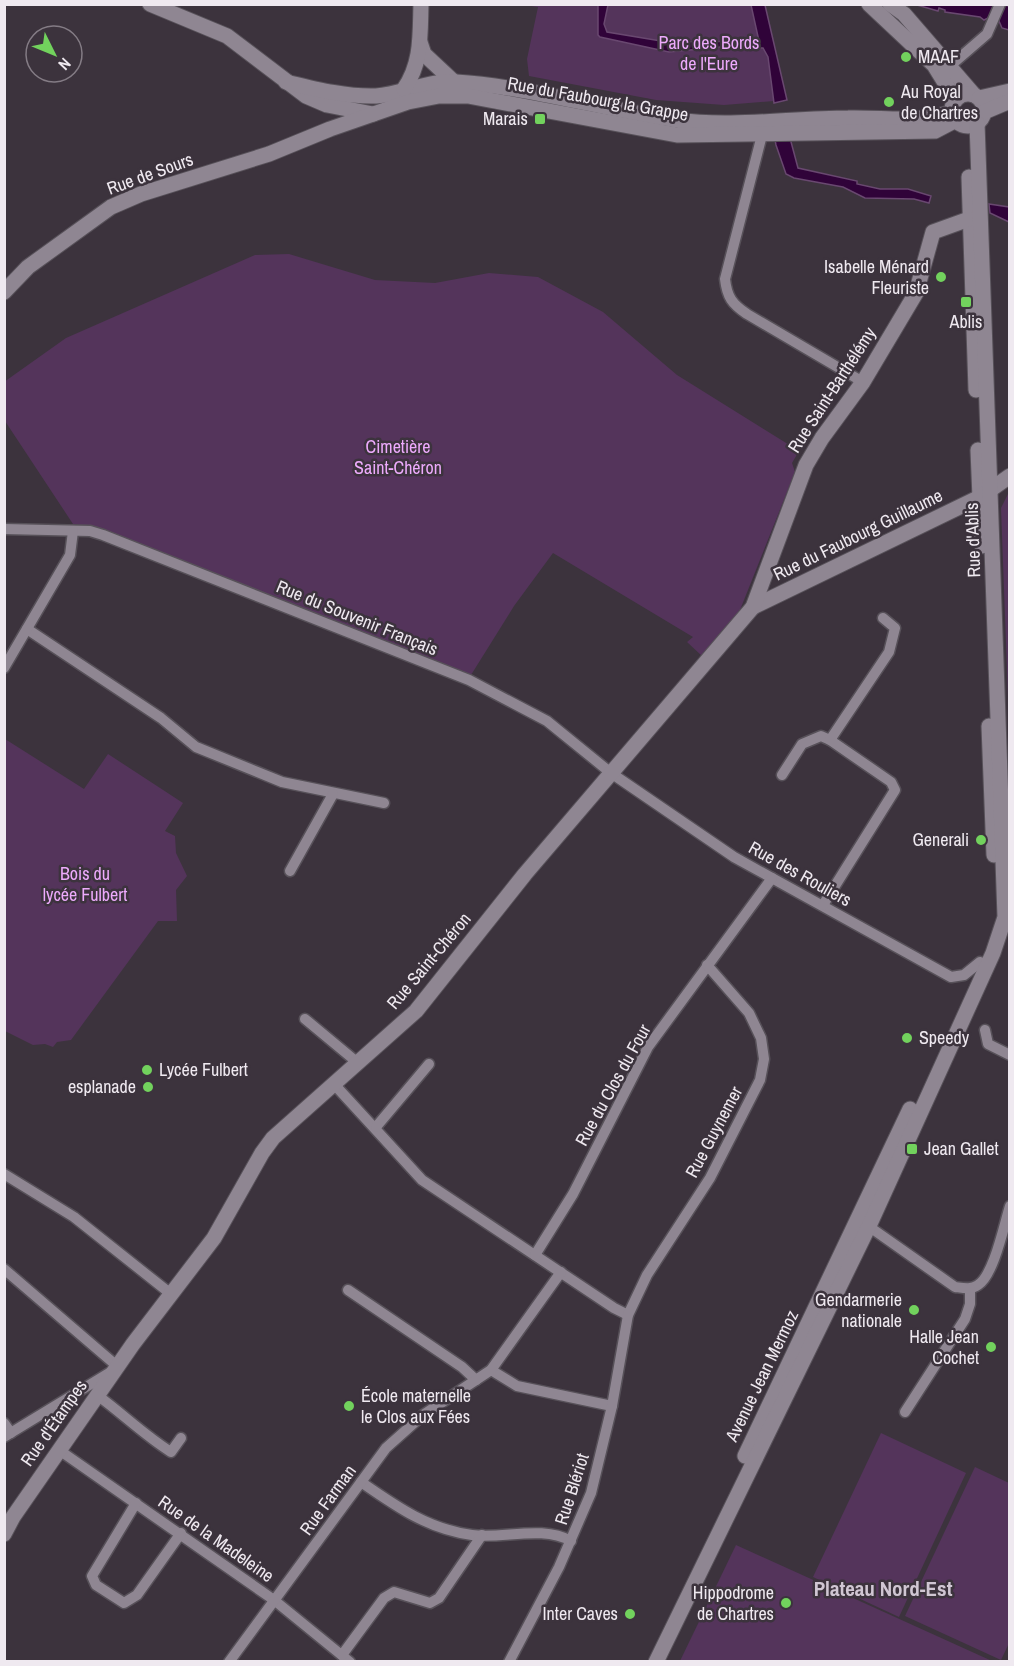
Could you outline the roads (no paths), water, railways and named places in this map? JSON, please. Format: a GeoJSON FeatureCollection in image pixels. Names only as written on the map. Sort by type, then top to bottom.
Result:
{"type":"FeatureCollection","features":[{"type":"Feature","properties":{"kind":"main road","name":"Rue du Faubourg la Grappe"},"geometry":{"type":"LineString","coordinates":[[150,4],[227,36],[306,96],[327,105],[373,114],[406,95]]}},
{"type":"Feature","properties":{"kind":"main road"},"geometry":{"type":"LineString","coordinates":[[406,95],[420,79],[421,4]]}},
{"type":"Feature","properties":{"kind":"main road"},"geometry":{"type":"LineString","coordinates":[[869,4],[934,65],[966,112]]}},
{"type":"Feature","properties":{"kind":"main road"},"geometry":{"type":"LineString","coordinates":[[893,6],[950,66],[966,112]]}},
{"type":"Feature","properties":{"kind":"main road"},"geometry":{"type":"LineString","coordinates":[[422,48],[454,82]]}},
{"type":"Feature","properties":{"kind":"main road","name":"Rue du Faubourg la Grappe"},"geometry":{"type":"LineString","coordinates":[[420,79],[497,87],[677,120],[724,123],[850,118],[915,121],[966,112]]}},
{"type":"Feature","properties":{"kind":"main road"},"geometry":{"type":"LineString","coordinates":[[420,79],[439,96]]}},
{"type":"Feature","properties":{"kind":"main road","name":"Rue du Faubourg la Grappe"},"geometry":{"type":"LineString","coordinates":[[286,82],[320,90],[377,96],[468,96],[677,135],[762,135],[837,130],[935,131],[966,112]]}},
{"type":"Feature","properties":{"kind":"main road"},"geometry":{"type":"LineString","coordinates":[[966,112],[1010,91]]}},
{"type":"Feature","properties":{"kind":"main road","name":"Rue de Sours"},"geometry":{"type":"LineString","coordinates":[[330,129],[377,96]]}},
{"type":"Feature","properties":{"kind":"main road"},"geometry":{"type":"LineString","coordinates":[[966,112],[1010,101]]}},
{"type":"Feature","properties":{"kind":"main road"},"geometry":{"type":"LineString","coordinates":[[327,105],[330,129]]}},
{"type":"Feature","properties":{"kind":"main road","name":"Rue d'Ablis"},"geometry":{"type":"LineString","coordinates":[[966,112],[979,177],[985,494],[997,893],[1005,920]]}},
{"type":"Feature","properties":{"kind":"main road","name":"Rue d'Ablis"},"geometry":{"type":"LineString","coordinates":[[966,112],[969,219],[1004,865],[1005,920],[990,948]]}},
{"type":"Feature","properties":{"kind":"main road","name":"Rue de Sours"},"geometry":{"type":"LineString","coordinates":[[4,292],[28,267],[111,207],[141,194],[269,154],[373,114]]}},
{"type":"Feature","properties":{"kind":"main road","name":"Rue Saint-Barthélémy"},"geometry":{"type":"LineString","coordinates":[[753,607],[807,465],[822,438],[863,382],[916,293],[933,232],[969,219]]}},
{"type":"Feature","properties":{"kind":"main road","name":"Rue du Faubourg Guillaume"},"geometry":{"type":"LineString","coordinates":[[753,607],[985,494],[1010,476]]}},
{"type":"Feature","properties":{"kind":"main road","name":"Rue Saint-Chéron"},"geometry":{"type":"LineString","coordinates":[[117,1368],[214,1238],[273,1138],[416,1011],[510,892],[753,607]]}},
{"type":"Feature","properties":{"kind":"main road","name":"Avenue Jean Mermoz"},"geometry":{"type":"LineString","coordinates":[[646,1662],[863,1223],[980,962],[990,948]]}},
{"type":"Feature","properties":{"kind":"main road","name":"Avenue Jean Mermoz"},"geometry":{"type":"LineString","coordinates":[[656,1662],[990,948]]}},
{"type":"Feature","properties":{"kind":"main road","name":"Rue d'Étampes"},"geometry":{"type":"LineString","coordinates":[[4,1534],[13,1517],[117,1368]]}},
{"type":"Feature","properties":{"kind":"street"},"geometry":{"type":"LineString","coordinates":[[950,66],[987,34],[994,23],[1000,4]]}},
{"type":"Feature","properties":{"kind":"street"},"geometry":{"type":"LineString","coordinates":[[762,135],[725,279],[727,295],[734,305],[863,382]]}},
{"type":"Feature","properties":{"kind":"street","name":"Rue du Souvenir Français"},"geometry":{"type":"LineString","coordinates":[[4,529],[90,531],[103,535],[469,680],[547,721],[611,772]]}},
{"type":"Feature","properties":{"kind":"street"},"geometry":{"type":"LineString","coordinates":[[4,668],[70,555],[73,531]]}},
{"type":"Feature","properties":{"kind":"street"},"geometry":{"type":"LineString","coordinates":[[830,740],[889,652],[895,628],[883,618]]}},
{"type":"Feature","properties":{"kind":"street"},"geometry":{"type":"LineString","coordinates":[[27,629],[161,718],[196,747],[282,782],[384,803]]}},
{"type":"Feature","properties":{"kind":"street"},"geometry":{"type":"LineString","coordinates":[[782,775],[802,744],[821,736],[891,782],[895,790],[823,905]]}},
{"type":"Feature","properties":{"kind":"street","name":"Rue des Rouliers"},"geometry":{"type":"LineString","coordinates":[[611,772],[734,857],[951,977],[964,975],[980,962]]}},
{"type":"Feature","properties":{"kind":"street"},"geometry":{"type":"LineString","coordinates":[[290,870],[333,794]]}},
{"type":"Feature","properties":{"kind":"street","name":"Rue du Clos du Four"},"geometry":{"type":"LineString","coordinates":[[535,1255],[573,1194],[648,1047],[772,878]]}},
{"type":"Feature","properties":{"kind":"street","name":"Rue Guynemer"},"geometry":{"type":"LineString","coordinates":[[628,1315],[647,1275],[710,1178],[760,1080],[764,1059],[761,1038],[750,1013],[707,966]]}},
{"type":"Feature","properties":{"kind":"street"},"geometry":{"type":"LineString","coordinates":[[305,1019],[358,1063]]}},
{"type":"Feature","properties":{"kind":"street"},"geometry":{"type":"LineString","coordinates":[[985,1030],[988,1044],[1010,1055]]}},
{"type":"Feature","properties":{"kind":"street"},"geometry":{"type":"LineString","coordinates":[[376,1127],[429,1064]]}},
{"type":"Feature","properties":{"kind":"street"},"geometry":{"type":"LineString","coordinates":[[333,1083],[376,1127],[422,1180],[628,1315]]}},
{"type":"Feature","properties":{"kind":"street"},"geometry":{"type":"LineString","coordinates":[[4,1174],[74,1217],[171,1294]]}},
{"type":"Feature","properties":{"kind":"street"},"geometry":{"type":"LineString","coordinates":[[863,1223],[955,1287],[970,1289],[977,1287],[987,1276],[1010,1206]]}},
{"type":"Feature","properties":{"kind":"street"},"geometry":{"type":"LineString","coordinates":[[4,1269],[117,1368],[106,1373],[74,1397],[8,1435],[4,1423]]}},
{"type":"Feature","properties":{"kind":"street"},"geometry":{"type":"LineString","coordinates":[[561,1272],[491,1370],[517,1386],[612,1406]]}},
{"type":"Feature","properties":{"kind":"street"},"geometry":{"type":"LineString","coordinates":[[905,1412],[964,1319],[970,1304],[970,1289]]}},
{"type":"Feature","properties":{"kind":"street"},"geometry":{"type":"LineString","coordinates":[[348,1290],[462,1367],[476,1380]]}},
{"type":"Feature","properties":{"kind":"street","name":"Rue Blériot"},"geometry":{"type":"LineString","coordinates":[[509,1662],[571,1541],[591,1493],[612,1406],[628,1315]]}},
{"type":"Feature","properties":{"kind":"street","name":"Rue Farman"},"geometry":{"type":"LineString","coordinates":[[228,1662],[386,1448],[423,1415],[491,1370]]}},
{"type":"Feature","properties":{"kind":"street"},"geometry":{"type":"LineString","coordinates":[[74,1397],[83,1395],[95,1397],[131,1419],[139,1431],[171,1452],[181,1438]]}},
{"type":"Feature","properties":{"kind":"street","name":"Rue de la Madeleine"},"geometry":{"type":"LineString","coordinates":[[59,1450],[274,1600],[346,1658]]}},
{"type":"Feature","properties":{"kind":"street"},"geometry":{"type":"LineString","coordinates":[[361,1482],[411,1516],[428,1524],[482,1535],[554,1534],[571,1541]]}},
{"type":"Feature","properties":{"kind":"street"},"geometry":{"type":"LineString","coordinates":[[136,1503],[92,1576],[96,1585],[124,1603],[137,1595],[181,1533]]}},
{"type":"Feature","properties":{"kind":"street"},"geometry":{"type":"LineString","coordinates":[[346,1658],[384,1598],[394,1592],[430,1603],[439,1598],[482,1535]]}},
{"type":"Feature","properties":{"kind":"place","name":"MAAF"},"geometry":{"type":"Point","coordinates":[906,57]}},
{"type":"Feature","properties":{"kind":"place","name":"Au Royal de Chartres"},"geometry":{"type":"Point","coordinates":[889,102]}},
{"type":"Feature","properties":{"kind":"place","name":"Marais"},"geometry":{"type":"Point","coordinates":[540,119]}},
{"type":"Feature","properties":{"kind":"place","name":"Isabelle Ménard Fleuriste"},"geometry":{"type":"Point","coordinates":[941,277]}},
{"type":"Feature","properties":{"kind":"place","name":"Ablis"},"geometry":{"type":"Point","coordinates":[966,302]}},
{"type":"Feature","properties":{"kind":"place","name":"Generali"},"geometry":{"type":"Point","coordinates":[981,840]}},
{"type":"Feature","properties":{"kind":"place","name":"Speedy"},"geometry":{"type":"Point","coordinates":[907,1038]}},
{"type":"Feature","properties":{"kind":"place","name":"Lycée Fulbert"},"geometry":{"type":"Point","coordinates":[147,1070]}},
{"type":"Feature","properties":{"kind":"place","name":"esplanade"},"geometry":{"type":"Point","coordinates":[148,1087]}},
{"type":"Feature","properties":{"kind":"place","name":"Jean Gallet"},"geometry":{"type":"Point","coordinates":[912,1149]}},
{"type":"Feature","properties":{"kind":"place","name":"Gendarmerie nationale"},"geometry":{"type":"Point","coordinates":[914,1310]}},
{"type":"Feature","properties":{"kind":"place","name":"Halle Jean Cochet"},"geometry":{"type":"Point","coordinates":[991,1347]}},
{"type":"Feature","properties":{"kind":"place","name":"École maternelle le Clos aux Fées"},"geometry":{"type":"Point","coordinates":[349,1406]}},
{"type":"Feature","properties":{"kind":"place","name":"Hippodrome de Chartres"},"geometry":{"type":"Point","coordinates":[786,1603]}},
{"type":"Feature","properties":{"kind":"place","name":"Inter Caves"},"geometry":{"type":"Point","coordinates":[630,1614]}},
{"type":"Feature","properties":{"kind":"district","name":"Plateau Nord-Est"},"geometry":{"type":"Point","coordinates":[883,1589]}},
{"type":"Feature","properties":{"kind":"park label","name":"Parc des Bords de l'Eure"},"geometry":{"type":"Point","coordinates":[709,53]}},
{"type":"Feature","properties":{"kind":"park label","name":"Cimetière Saint-Chéron"},"geometry":{"type":"Point","coordinates":[398,457]}},
{"type":"Feature","properties":{"kind":"park label","name":"Bois du lycée Fulbert"},"geometry":{"type":"Point","coordinates":[85,884]}}]}
